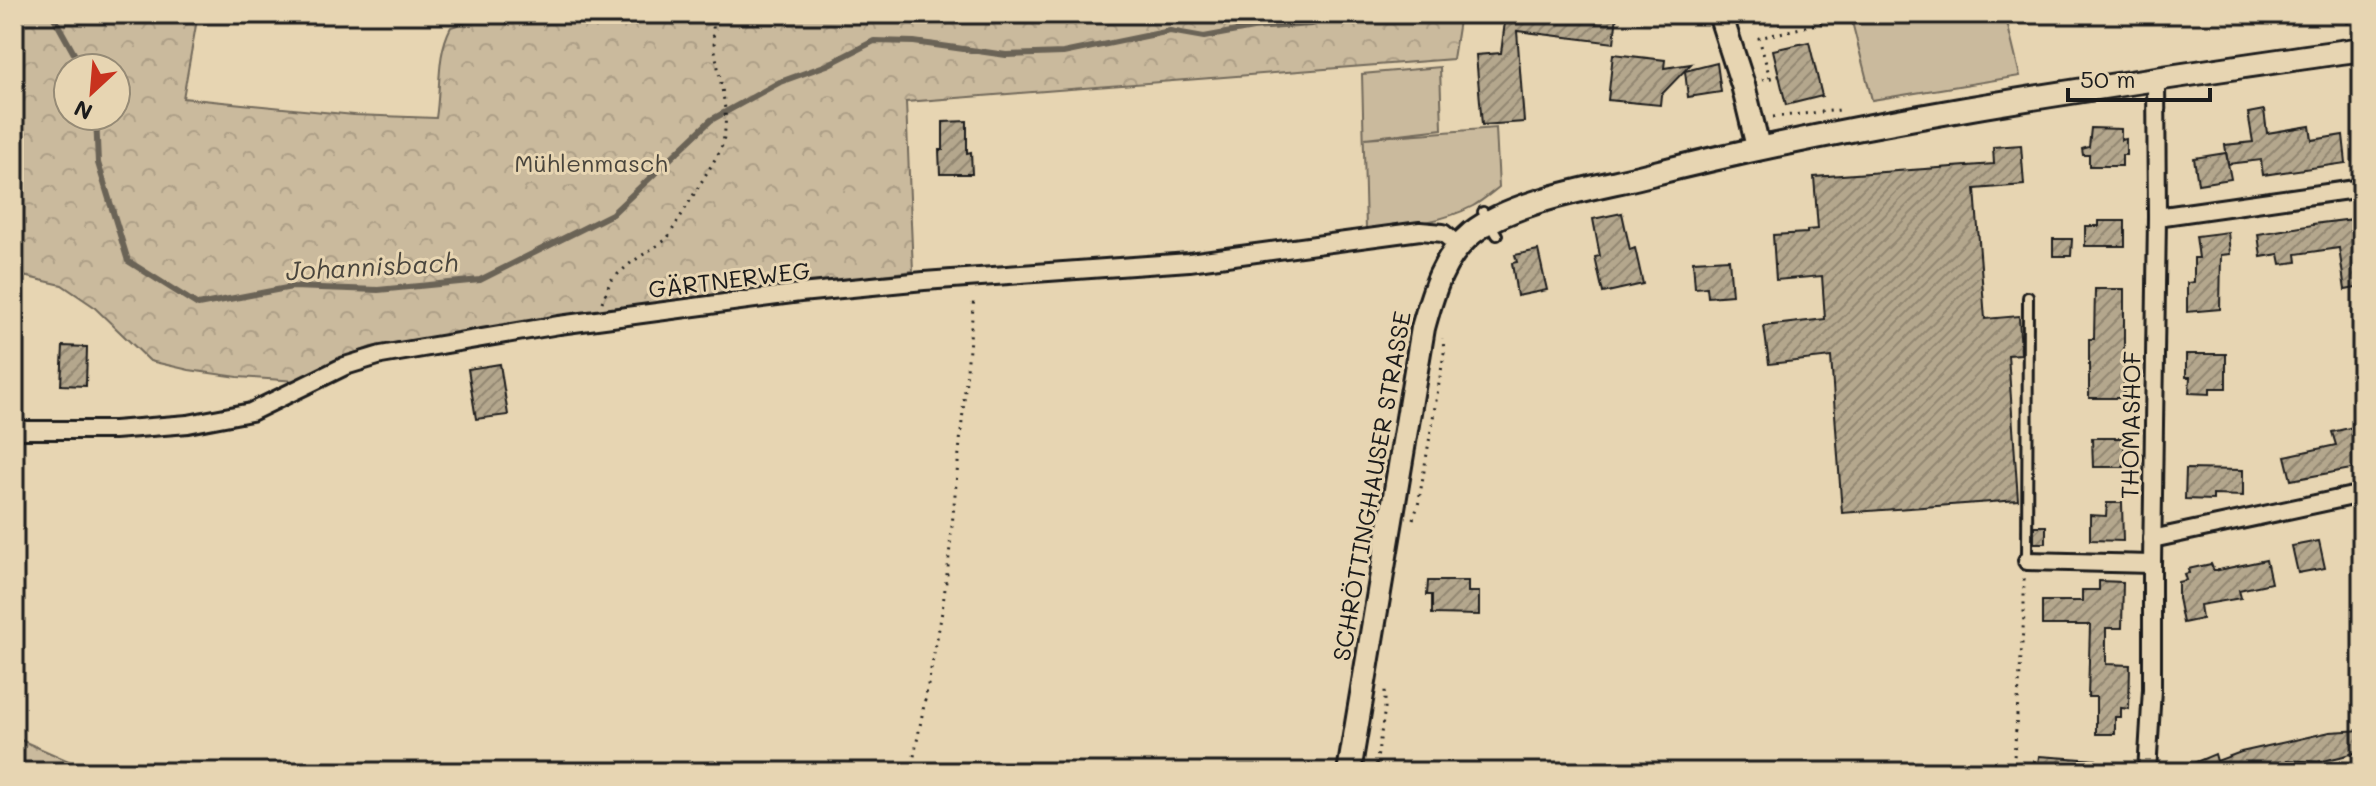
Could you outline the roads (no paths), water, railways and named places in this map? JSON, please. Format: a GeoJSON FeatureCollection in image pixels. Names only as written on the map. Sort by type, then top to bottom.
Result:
{"type":"FeatureCollection","features":[{"type":"Feature","properties":{"kind":"main road"},"geometry":{"type":"LineString","coordinates":[[1720,14],[1743,85],[1758,147]]}},
{"type":"Feature","properties":{"kind":"main road","name":"SCHRÖTTINGHAUSER STRASSE"},"geometry":{"type":"LineString","coordinates":[[1349,772],[1423,328],[1438,278],[1450,257],[1473,233],[1510,212],[1563,196],[1758,147],[1948,111],[2156,79],[2355,41]]}},
{"type":"Feature","properties":{"kind":"street","name":"THOMASHOF"},"geometry":{"type":"LineString","coordinates":[[2147,772],[2152,689],[2156,79]]}},
{"type":"Feature","properties":{"kind":"street"},"geometry":{"type":"LineString","coordinates":[[2157,217],[2362,188]]}},
{"type":"Feature","properties":{"kind":"street","name":"GÄRTNERWEG"},"geometry":{"type":"LineString","coordinates":[[14,430],[114,430],[188,424],[251,412],[345,366],[381,355],[559,325],[800,293],[1189,262],[1420,231],[1443,233],[1459,246]]}},
{"type":"Feature","properties":{"kind":"street"},"geometry":{"type":"LineString","coordinates":[[2152,539],[2362,494]]}},
{"type":"Feature","properties":{"kind":"street"},"geometry":{"type":"LineString","coordinates":[[2027,561],[2152,564]]}},
{"type":"Feature","properties":{"kind":"lane"},"geometry":{"type":"LineString","coordinates":[[2027,561],[2028,297]]}},
{"type":"Feature","properties":{"kind":"waterway","name":"Johannisbach"},"geometry":{"type":"LineString","coordinates":[[52,14],[73,52]]}},
{"type":"Feature","properties":{"kind":"waterway","name":"Johannisbach"},"geometry":{"type":"LineString","coordinates":[[97,132],[98,163],[128,261],[198,305],[292,287],[378,290],[480,280],[612,214],[711,120],[780,82],[827,65],[874,41],[914,42],[1006,55],[1063,53],[1170,31],[1204,37],[1253,28],[1312,24],[1327,14]]}},
{"type":"Feature","properties":{"kind":"park label","name":"Mühlenmasch"},"geometry":{"type":"Point","coordinates":[591,162]}}]}
